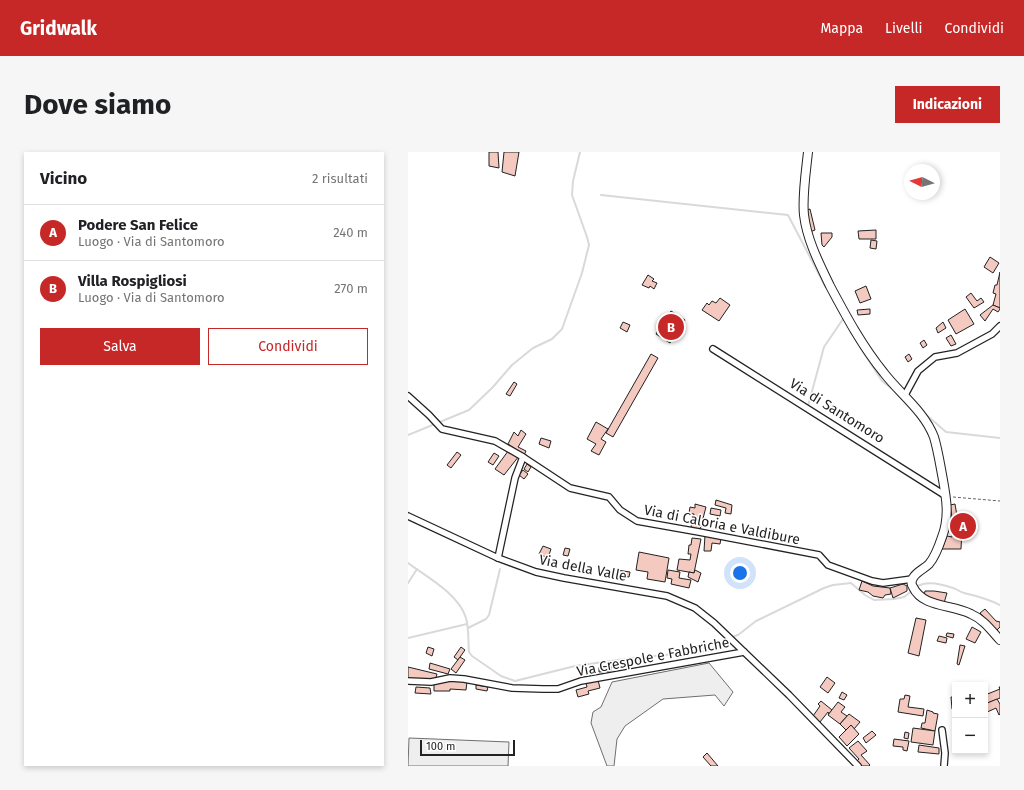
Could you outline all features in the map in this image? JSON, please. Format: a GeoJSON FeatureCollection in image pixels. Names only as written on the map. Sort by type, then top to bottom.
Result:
{"type":"FeatureCollection","features":[{"type":"Feature","properties":{"kind":"main road"},"geometry":{"type":"LineString","coordinates":[[808,152],[804,215],[813,250],[839,304],[871,357],[905,395],[928,425],[934,437],[946,496],[946,527],[931,562],[914,576],[914,587],[930,602],[954,608],[978,617],[1000,640]]}},
{"type":"Feature","properties":{"kind":"street"},"geometry":{"type":"LineString","coordinates":[[905,395],[918,371],[935,357],[957,353],[992,334],[1000,326]]}},
{"type":"Feature","properties":{"kind":"street","name":"Via di Santomoro"},"geometry":{"type":"LineString","coordinates":[[713,349],[946,496]]}},
{"type":"Feature","properties":{"kind":"street","name":"Via di Caloria e Valdibure"},"geometry":{"type":"LineString","coordinates":[[408,396],[442,429],[495,441],[523,457],[570,488],[609,497],[620,510],[637,521],[819,555],[828,565],[872,581],[914,587]]}},
{"type":"Feature","properties":{"kind":"street"},"geometry":{"type":"LineString","coordinates":[[498,558],[515,478],[523,457]]}},
{"type":"Feature","properties":{"kind":"street","name":"Via della Valle"},"geometry":{"type":"LineString","coordinates":[[408,516],[498,558],[547,575],[676,598],[698,610],[724,632],[744,652]]}},
{"type":"Feature","properties":{"kind":"street","name":"Via Crespole e Fabbriche"},"geometry":{"type":"LineString","coordinates":[[408,681],[431,682],[450,678],[464,679],[512,688],[558,689],[581,681],[744,652],[789,695],[858,766]]}},
{"type":"Feature","properties":{"kind":"street"},"geometry":{"type":"LineString","coordinates":[[942,730],[945,752],[944,766]]}},
{"type":"Feature","properties":{"kind":"path"},"geometry":{"type":"LineString","coordinates":[[946,496],[1000,501]]}},
{"type":"Feature","properties":{"kind":"shaded area"},"geometry":{"type":"Polygon","coordinates":[[[709,663],[733,692],[724,706],[715,695],[663,699],[625,726],[617,739],[614,766],[607,766],[591,723],[593,712],[601,707],[612,682],[709,663]]]}},
{"type":"Feature","properties":{"kind":"shaded area"},"geometry":{"type":"Polygon","coordinates":[[[409,738],[509,742],[508,766],[408,766],[409,738]]]}},
{"type":"Feature","properties":{"kind":"building"},"geometry":{"type":"Polygon","coordinates":[[[489,152],[498,152],[499,168],[489,166],[489,152]]]}},
{"type":"Feature","properties":{"kind":"building"},"geometry":{"type":"Polygon","coordinates":[[[504,152],[519,152],[515,176],[502,172],[504,152]]]}},
{"type":"Feature","properties":{"kind":"building"},"geometry":{"type":"Polygon","coordinates":[[[810,209],[815,230],[810,232],[805,211],[810,209]]]}},
{"type":"Feature","properties":{"kind":"building"},"geometry":{"type":"Polygon","coordinates":[[[876,230],[876,239],[859,239],[858,231],[876,230]]]}},
{"type":"Feature","properties":{"kind":"building"},"geometry":{"type":"Polygon","coordinates":[[[821,233],[832,233],[832,237],[824,247],[822,245],[821,233]]]}},
{"type":"Feature","properties":{"kind":"building"},"geometry":{"type":"Polygon","coordinates":[[[871,240],[877,241],[876,249],[870,248],[871,240]]]}},
{"type":"Feature","properties":{"kind":"building"},"geometry":{"type":"Polygon","coordinates":[[[990,257],[999,263],[993,273],[984,267],[990,257]]]}},
{"type":"Feature","properties":{"kind":"building"},"geometry":{"type":"Polygon","coordinates":[[[1000,272],[1000,308],[993,305],[996,294],[993,293],[995,285],[997,285],[1000,272]]]}},
{"type":"Feature","properties":{"kind":"building"},"geometry":{"type":"Polygon","coordinates":[[[648,275],[654,279],[652,281],[657,283],[654,289],[650,286],[649,288],[642,285],[648,275]]]}},
{"type":"Feature","properties":{"kind":"building"},"geometry":{"type":"Polygon","coordinates":[[[866,286],[871,299],[860,303],[855,291],[866,286]]]}},
{"type":"Feature","properties":{"kind":"building"},"geometry":{"type":"Polygon","coordinates":[[[971,293],[977,301],[981,298],[984,302],[974,308],[966,297],[971,293]]]}},
{"type":"Feature","properties":{"kind":"building"},"geometry":{"type":"Polygon","coordinates":[[[720,298],[730,305],[719,321],[702,310],[707,303],[709,305],[712,301],[716,303],[720,298]]]}},
{"type":"Feature","properties":{"kind":"building"},"geometry":{"type":"Polygon","coordinates":[[[993,305],[1000,309],[998,312],[993,309],[985,321],[980,315],[993,305]]]}},
{"type":"Feature","properties":{"kind":"building"},"geometry":{"type":"Polygon","coordinates":[[[870,309],[870,314],[858,315],[857,310],[870,309]]]}},
{"type":"Feature","properties":{"kind":"building"},"geometry":{"type":"Polygon","coordinates":[[[965,309],[974,324],[956,334],[948,320],[965,309]]]}},
{"type":"Feature","properties":{"kind":"building"},"geometry":{"type":"Polygon","coordinates":[[[671,311],[685,320],[670,343],[656,334],[671,311]]]}},
{"type":"Feature","properties":{"kind":"building"},"geometry":{"type":"Polygon","coordinates":[[[623,322],[630,325],[627,332],[620,328],[623,322]]]}},
{"type":"Feature","properties":{"kind":"building"},"geometry":{"type":"Polygon","coordinates":[[[943,322],[946,328],[938,333],[936,328],[943,322]]]}},
{"type":"Feature","properties":{"kind":"building"},"geometry":{"type":"Polygon","coordinates":[[[951,335],[956,344],[951,346],[946,338],[951,335]]]}},
{"type":"Feature","properties":{"kind":"building"},"geometry":{"type":"Polygon","coordinates":[[[924,340],[927,345],[923,348],[920,343],[924,340]]]}},
{"type":"Feature","properties":{"kind":"building"},"geometry":{"type":"Polygon","coordinates":[[[651,354],[658,358],[613,437],[606,433],[651,354]]]}},
{"type":"Feature","properties":{"kind":"building"},"geometry":{"type":"Polygon","coordinates":[[[909,354],[912,359],[908,362],[905,357],[909,354]]]}},
{"type":"Feature","properties":{"kind":"building"},"geometry":{"type":"Polygon","coordinates":[[[514,382],[517,384],[510,396],[506,394],[514,382]]]}},
{"type":"Feature","properties":{"kind":"building"},"geometry":{"type":"Polygon","coordinates":[[[596,422],[608,429],[601,439],[606,442],[599,455],[591,451],[596,444],[587,439],[596,422]]]}},
{"type":"Feature","properties":{"kind":"building"},"geometry":{"type":"Polygon","coordinates":[[[521,430],[526,434],[518,447],[526,451],[524,455],[508,444],[514,432],[518,436],[521,430]]]}},
{"type":"Feature","properties":{"kind":"building"},"geometry":{"type":"Polygon","coordinates":[[[541,438],[551,441],[549,448],[539,444],[541,438]]]}},
{"type":"Feature","properties":{"kind":"building"},"geometry":{"type":"Polygon","coordinates":[[[511,447],[516,450],[519,456],[504,475],[495,469],[511,447]]]}},
{"type":"Feature","properties":{"kind":"building"},"geometry":{"type":"Polygon","coordinates":[[[457,452],[461,455],[451,468],[447,465],[457,452]]]}},
{"type":"Feature","properties":{"kind":"building"},"geometry":{"type":"Polygon","coordinates":[[[494,453],[499,456],[493,465],[488,462],[494,453]]]}},
{"type":"Feature","properties":{"kind":"building"},"geometry":{"type":"Polygon","coordinates":[[[527,464],[531,467],[528,472],[524,469],[527,464]]]}},
{"type":"Feature","properties":{"kind":"building"},"geometry":{"type":"Polygon","coordinates":[[[523,470],[528,474],[524,479],[519,475],[523,470]]]}},
{"type":"Feature","properties":{"kind":"building"},"geometry":{"type":"Polygon","coordinates":[[[716,500],[732,505],[731,514],[725,513],[726,508],[715,505],[716,500]]]}},
{"type":"Feature","properties":{"kind":"building"},"geometry":{"type":"Polygon","coordinates":[[[695,504],[706,507],[700,530],[691,527],[694,514],[689,513],[690,507],[695,508],[695,504]]]}},
{"type":"Feature","properties":{"kind":"building"},"geometry":{"type":"Polygon","coordinates":[[[955,504],[958,522],[974,520],[973,529],[962,528],[961,549],[942,549],[947,536],[952,537],[953,523],[950,505],[955,504]]]}},
{"type":"Feature","properties":{"kind":"building"},"geometry":{"type":"Polygon","coordinates":[[[711,508],[721,510],[720,516],[710,514],[711,508]]]}},
{"type":"Feature","properties":{"kind":"building"},"geometry":{"type":"Polygon","coordinates":[[[705,535],[721,538],[720,544],[712,543],[711,551],[704,551],[705,535]]]}},
{"type":"Feature","properties":{"kind":"building"},"geometry":{"type":"Polygon","coordinates":[[[692,538],[701,539],[694,573],[677,570],[679,559],[690,560],[691,554],[688,554],[689,545],[691,545],[692,538]]]}},
{"type":"Feature","properties":{"kind":"building"},"geometry":{"type":"Polygon","coordinates":[[[543,546],[551,549],[548,558],[539,554],[543,546]]]}},
{"type":"Feature","properties":{"kind":"building"},"geometry":{"type":"Polygon","coordinates":[[[565,548],[570,549],[568,556],[563,555],[565,548]]]}},
{"type":"Feature","properties":{"kind":"building"},"geometry":{"type":"Polygon","coordinates":[[[639,552],[669,558],[665,582],[647,579],[648,572],[636,570],[639,552]]]}},
{"type":"Feature","properties":{"kind":"building"},"geometry":{"type":"Polygon","coordinates":[[[617,570],[630,572],[629,577],[616,575],[617,570]]]}},
{"type":"Feature","properties":{"kind":"building"},"geometry":{"type":"Polygon","coordinates":[[[668,570],[680,572],[679,578],[691,580],[689,588],[671,584],[672,579],[667,578],[668,570]]]}},
{"type":"Feature","properties":{"kind":"building"},"geometry":{"type":"Polygon","coordinates":[[[695,570],[701,573],[698,582],[688,577],[689,572],[694,573],[695,570]]]}},
{"type":"Feature","properties":{"kind":"building"},"geometry":{"type":"Polygon","coordinates":[[[862,581],[873,586],[890,588],[891,594],[885,595],[883,598],[873,596],[868,592],[859,590],[862,581]]]}},
{"type":"Feature","properties":{"kind":"building"},"geometry":{"type":"Polygon","coordinates":[[[903,584],[907,586],[907,591],[893,598],[890,588],[903,584]]]}},
{"type":"Feature","properties":{"kind":"building"},"geometry":{"type":"Polygon","coordinates":[[[925,591],[947,593],[944,603],[924,596],[925,591]]]}},
{"type":"Feature","properties":{"kind":"building"},"geometry":{"type":"Polygon","coordinates":[[[985,609],[996,621],[1000,622],[1000,627],[997,630],[980,613],[985,609]]]}},
{"type":"Feature","properties":{"kind":"building"},"geometry":{"type":"Polygon","coordinates":[[[916,618],[926,620],[919,656],[908,653],[916,618]]]}},
{"type":"Feature","properties":{"kind":"building"},"geometry":{"type":"Polygon","coordinates":[[[972,627],[981,632],[975,643],[966,639],[972,627]]]}},
{"type":"Feature","properties":{"kind":"building"},"geometry":{"type":"Polygon","coordinates":[[[947,633],[954,634],[953,638],[946,636],[947,633]]]}},
{"type":"Feature","properties":{"kind":"building"},"geometry":{"type":"Polygon","coordinates":[[[939,636],[947,638],[946,643],[937,641],[939,636]]]}},
{"type":"Feature","properties":{"kind":"building"},"geometry":{"type":"Polygon","coordinates":[[[960,645],[965,646],[959,665],[957,664],[960,645]]]}},
{"type":"Feature","properties":{"kind":"building"},"geometry":{"type":"Polygon","coordinates":[[[428,647],[434,649],[432,656],[426,653],[428,647]]]}},
{"type":"Feature","properties":{"kind":"building"},"geometry":{"type":"Polygon","coordinates":[[[461,647],[465,650],[458,660],[454,657],[461,647]]]}},
{"type":"Feature","properties":{"kind":"building"},"geometry":{"type":"Polygon","coordinates":[[[460,657],[465,660],[456,673],[451,669],[460,657]]]}},
{"type":"Feature","properties":{"kind":"building"},"geometry":{"type":"Polygon","coordinates":[[[430,663],[450,669],[448,674],[429,669],[430,663]]]}},
{"type":"Feature","properties":{"kind":"building"},"geometry":{"type":"Polygon","coordinates":[[[611,666],[611,671],[599,672],[599,667],[611,666]]]}},
{"type":"Feature","properties":{"kind":"building"},"geometry":{"type":"Polygon","coordinates":[[[408,667],[437,674],[435,681],[427,679],[421,681],[408,678],[408,667]]]}},
{"type":"Feature","properties":{"kind":"building"},"geometry":{"type":"Polygon","coordinates":[[[827,677],[835,683],[828,693],[820,687],[827,677]]]}},
{"type":"Feature","properties":{"kind":"building"},"geometry":{"type":"Polygon","coordinates":[[[449,680],[467,682],[466,690],[450,689],[450,691],[434,691],[434,683],[449,680]]]}},
{"type":"Feature","properties":{"kind":"building"},"geometry":{"type":"Polygon","coordinates":[[[598,680],[600,688],[588,691],[589,694],[578,697],[576,690],[587,687],[586,683],[598,680]]]}},
{"type":"Feature","properties":{"kind":"building"},"geometry":{"type":"Polygon","coordinates":[[[476,685],[488,687],[487,691],[476,689],[476,685]]]}},
{"type":"Feature","properties":{"kind":"building"},"geometry":{"type":"Polygon","coordinates":[[[416,687],[430,688],[431,694],[415,693],[416,687]]]}},
{"type":"Feature","properties":{"kind":"building"},"geometry":{"type":"Polygon","coordinates":[[[1000,689],[1000,698],[988,703],[988,694],[1000,689]]]}},
{"type":"Feature","properties":{"kind":"building"},"geometry":{"type":"Polygon","coordinates":[[[842,692],[847,695],[844,700],[839,698],[842,692]]]}},
{"type":"Feature","properties":{"kind":"building"},"geometry":{"type":"Polygon","coordinates":[[[905,695],[910,696],[908,707],[924,709],[923,716],[898,712],[900,699],[904,699],[905,695]]]}},
{"type":"Feature","properties":{"kind":"building"},"geometry":{"type":"Polygon","coordinates":[[[997,699],[1000,704],[999,715],[996,708],[988,712],[988,703],[997,699]]]}},
{"type":"Feature","properties":{"kind":"building"},"geometry":{"type":"Polygon","coordinates":[[[821,701],[832,710],[829,714],[828,712],[820,722],[813,716],[820,706],[818,704],[821,701]]]}},
{"type":"Feature","properties":{"kind":"building"},"geometry":{"type":"Polygon","coordinates":[[[838,702],[845,707],[841,712],[847,716],[840,724],[828,715],[838,702]]]}},
{"type":"Feature","properties":{"kind":"building"},"geometry":{"type":"Polygon","coordinates":[[[927,710],[938,714],[935,731],[921,728],[922,723],[925,723],[927,710]]]}},
{"type":"Feature","properties":{"kind":"building"},"geometry":{"type":"Polygon","coordinates":[[[849,714],[860,722],[854,729],[851,725],[846,730],[840,724],[849,714]]]}},
{"type":"Feature","properties":{"kind":"building"},"geometry":{"type":"Polygon","coordinates":[[[851,725],[859,734],[847,746],[839,737],[851,725]]]}},
{"type":"Feature","properties":{"kind":"building"},"geometry":{"type":"Polygon","coordinates":[[[913,728],[935,731],[933,745],[911,742],[913,728]]]}},
{"type":"Feature","properties":{"kind":"building"},"geometry":{"type":"Polygon","coordinates":[[[872,731],[876,735],[866,743],[863,738],[872,731]]]}},
{"type":"Feature","properties":{"kind":"building"},"geometry":{"type":"Polygon","coordinates":[[[905,732],[909,733],[908,739],[904,738],[905,732]]]}},
{"type":"Feature","properties":{"kind":"building"},"geometry":{"type":"Polygon","coordinates":[[[894,739],[909,741],[907,751],[903,750],[903,747],[893,746],[894,739]]]}},
{"type":"Feature","properties":{"kind":"building"},"geometry":{"type":"Polygon","coordinates":[[[858,741],[867,751],[861,755],[870,765],[869,766],[862,766],[857,761],[859,759],[849,748],[858,741]]]}},
{"type":"Feature","properties":{"kind":"building"},"geometry":{"type":"Polygon","coordinates":[[[919,745],[939,748],[939,754],[918,752],[919,745]]]}},
{"type":"Feature","properties":{"kind":"building"},"geometry":{"type":"Polygon","coordinates":[[[707,753],[718,766],[711,766],[703,757],[707,753]]]}},
{"type":"Feature","properties":{"kind":"waterway"},"geometry":{"type":"LineString","coordinates":[[408,435],[469,410],[493,387],[512,365],[533,348],[552,339],[562,329],[582,273],[589,245],[572,195],[573,181],[580,152]]}},
{"type":"Feature","properties":{"kind":"waterway"},"geometry":{"type":"LineString","coordinates":[[601,195],[788,215],[825,286]]}},
{"type":"Feature","properties":{"kind":"waterway"},"geometry":{"type":"LineString","coordinates":[[830,295],[853,335]]}},
{"type":"Feature","properties":{"kind":"waterway"},"geometry":{"type":"LineString","coordinates":[[808,406],[824,347],[843,319]]}},
{"type":"Feature","properties":{"kind":"waterway"},"geometry":{"type":"LineString","coordinates":[[860,347],[882,381],[892,389]]}},
{"type":"Feature","properties":{"kind":"waterway"},"geometry":{"type":"LineString","coordinates":[[923,412],[946,432],[1000,438]]}},
{"type":"Feature","properties":{"kind":"waterway"},"geometry":{"type":"LineString","coordinates":[[408,563],[433,580],[457,601],[466,618],[469,652],[472,656],[501,676],[515,681],[575,666],[632,658],[708,651],[724,640],[738,635],[756,621],[833,585],[851,583],[865,595],[874,600],[904,597],[913,590]]}},
{"type":"Feature","properties":{"kind":"waterway"},"geometry":{"type":"LineString","coordinates":[[408,583],[417,569]]}},
{"type":"Feature","properties":{"kind":"waterway"},"geometry":{"type":"LineString","coordinates":[[468,628],[486,619],[489,615],[500,569]]}},
{"type":"Feature","properties":{"kind":"waterway"},"geometry":{"type":"LineString","coordinates":[[916,587],[929,583],[939,584],[954,588],[963,593],[987,599],[1000,605]]}},
{"type":"Feature","properties":{"kind":"waterway"},"geometry":{"type":"LineString","coordinates":[[408,638],[467,624]]}},
{"type":"Feature","properties":{"kind":"place","name":"Villa Rospigliosi"},"geometry":{"type":"Point","coordinates":[671,327]}},
{"type":"Feature","properties":{"kind":"place","name":"Podere San Felice"},"geometry":{"type":"Point","coordinates":[963,526]}}]}
